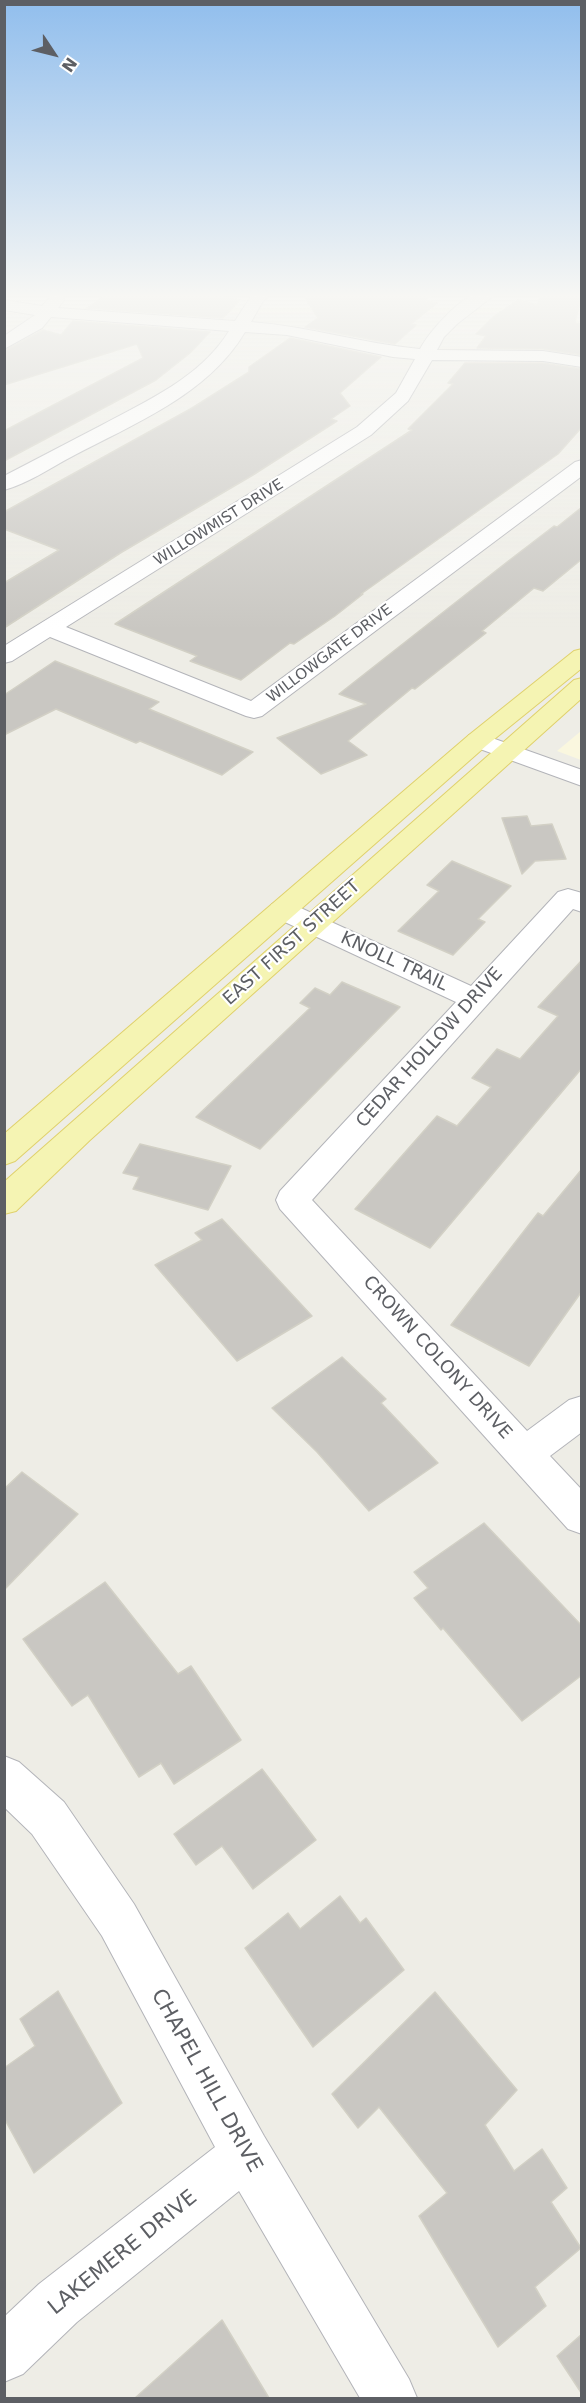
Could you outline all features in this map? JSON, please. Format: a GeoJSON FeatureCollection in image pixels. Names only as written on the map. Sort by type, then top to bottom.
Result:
{"type":"FeatureCollection","features":[{"type":"Feature","properties":{"kind":"main road","name":"EAST FIRST STREET"},"geometry":{"type":"LineString","coordinates":[[4,1153],[478,740],[582,656]]}},
{"type":"Feature","properties":{"kind":"main road","name":"EAST FIRST STREET"},"geometry":{"type":"LineString","coordinates":[[4,1202],[79,1132],[582,686]]}},
{"type":"Feature","properties":{"kind":"main road"},"geometry":{"type":"LineString","coordinates":[[45,1115],[79,1132]]}},
{"type":"Feature","properties":{"kind":"street"},"geometry":{"type":"LineString","coordinates":[[4,484],[153,405]]}},
{"type":"Feature","properties":{"kind":"street","name":"WILLOWMIST DRIVE"},"geometry":{"type":"LineString","coordinates":[[4,656],[364,431],[394,405]]}},
{"type":"Feature","properties":{"kind":"street","name":"WILLOWGATE DRIVE"},"geometry":{"type":"LineString","coordinates":[[50,629],[254,711],[582,466]]}},
{"type":"Feature","properties":{"kind":"street"},"geometry":{"type":"LineString","coordinates":[[478,740],[582,779]]}},
{"type":"Feature","properties":{"kind":"street","name":"CEDAR HOLLOW DRIVE"},"geometry":{"type":"LineString","coordinates":[[292,1200],[475,999],[575,900]]}},
{"type":"Feature","properties":{"kind":"street","name":"KNOLL TRAIL"},"geometry":{"type":"LineString","coordinates":[[282,910],[475,999]]}},
{"type":"Feature","properties":{"kind":"street","name":"CROWN COLONY DRIVE"},"geometry":{"type":"LineString","coordinates":[[292,1200],[582,1517]]}},
{"type":"Feature","properties":{"kind":"street"},"geometry":{"type":"LineString","coordinates":[[524,1454],[582,1411]]}},
{"type":"Feature","properties":{"kind":"street","name":"CHAPEL HILL DRIVE"},"geometry":{"type":"LineString","coordinates":[[4,1777],[48,1818],[118,1920],[246,2154],[390,2398]]}},
{"type":"Feature","properties":{"kind":"street","name":"LAKEMERE DRIVE"},"geometry":{"type":"LineString","coordinates":[[4,2355],[58,2303],[246,2154]]}},
{"type":"Feature","properties":{"kind":"shaded area"},"geometry":{"type":"Polygon","coordinates":[[[581,731],[581,760],[557,751],[581,731]]]}},
{"type":"Feature","properties":{"kind":"building"},"geometry":{"type":"Polygon","coordinates":[[[53,405],[109,405],[4,461],[4,431],[53,405]]]}},
{"type":"Feature","properties":{"kind":"building"},"geometry":{"type":"Polygon","coordinates":[[[197,405],[350,406],[331,419],[337,421],[253,475],[122,552],[4,628],[4,583],[59,550],[4,529],[4,512],[197,405]]]}},
{"type":"Feature","properties":{"kind":"building"},"geometry":{"type":"Polygon","coordinates":[[[432,405],[582,405],[582,427],[558,454],[361,594],[363,594],[335,616],[294,644],[290,643],[241,680],[190,661],[197,656],[115,624],[412,430],[408,429],[432,405]]]}},
{"type":"Feature","properties":{"kind":"building"},"geometry":{"type":"Polygon","coordinates":[[[582,507],[582,559],[543,591],[534,588],[482,631],[486,633],[415,689],[412,688],[348,741],[367,755],[321,774],[277,738],[366,704],[339,694],[507,562],[582,507]]]}},
{"type":"Feature","properties":{"kind":"building"},"geometry":{"type":"Polygon","coordinates":[[[55,661],[159,702],[149,709],[253,752],[222,775],[140,741],[136,743],[56,709],[4,735],[4,695],[55,661]]]}},
{"type":"Feature","properties":{"kind":"building"},"geometry":{"type":"Polygon","coordinates":[[[527,816],[531,826],[552,824],[566,859],[535,861],[522,874],[502,818],[527,816]]]}},
{"type":"Feature","properties":{"kind":"building"},"geometry":{"type":"Polygon","coordinates":[[[452,861],[511,886],[478,919],[485,922],[453,955],[398,931],[439,891],[427,885],[452,861]]]}},
{"type":"Feature","properties":{"kind":"building"},"geometry":{"type":"Polygon","coordinates":[[[582,960],[582,1068],[430,1248],[355,1209],[437,1116],[457,1126],[491,1087],[472,1078],[497,1049],[520,1059],[558,1016],[538,1007],[582,960]]]}},
{"type":"Feature","properties":{"kind":"building"},"geometry":{"type":"Polygon","coordinates":[[[342,982],[400,1007],[260,1149],[196,1117],[310,1008],[300,1003],[315,988],[330,995],[342,982]]]}},
{"type":"Feature","properties":{"kind":"building"},"geometry":{"type":"Polygon","coordinates":[[[140,1144],[231,1166],[208,1210],[133,1189],[139,1177],[123,1173],[140,1144]]]}},
{"type":"Feature","properties":{"kind":"building"},"geometry":{"type":"Polygon","coordinates":[[[582,1169],[582,1291],[529,1366],[451,1325],[538,1213],[543,1216],[582,1169]]]}},
{"type":"Feature","properties":{"kind":"building"},"geometry":{"type":"Polygon","coordinates":[[[222,1219],[312,1316],[237,1361],[155,1265],[202,1240],[195,1233],[222,1219]]]}},
{"type":"Feature","properties":{"kind":"building"},"geometry":{"type":"Polygon","coordinates":[[[342,1357],[386,1399],[381,1403],[438,1463],[369,1511],[317,1452],[272,1408],[342,1357]]]}},
{"type":"Feature","properties":{"kind":"building"},"geometry":{"type":"Polygon","coordinates":[[[22,1472],[78,1514],[4,1590],[4,1489],[22,1472]]]}},
{"type":"Feature","properties":{"kind":"building"},"geometry":{"type":"Polygon","coordinates":[[[484,1523],[582,1626],[582,1675],[522,1721],[443,1628],[441,1630],[414,1598],[428,1588],[414,1572],[484,1523]]]}},
{"type":"Feature","properties":{"kind":"building"},"geometry":{"type":"Polygon","coordinates":[[[105,1582],[178,1674],[191,1666],[241,1740],[174,1784],[161,1763],[139,1777],[88,1695],[72,1706],[23,1639],[105,1582]]]}},
{"type":"Feature","properties":{"kind":"building"},"geometry":{"type":"Polygon","coordinates":[[[262,1769],[316,1840],[253,1889],[222,1846],[196,1865],[174,1834],[262,1769]]]}},
{"type":"Feature","properties":{"kind":"building"},"geometry":{"type":"Polygon","coordinates":[[[340,1896],[360,1923],[366,1918],[404,1970],[313,2047],[245,1948],[288,1913],[300,1929],[340,1896]]]}},
{"type":"Feature","properties":{"kind":"building"},"geometry":{"type":"Polygon","coordinates":[[[58,1991],[122,2103],[34,2173],[4,2118],[4,2068],[35,2046],[20,2019],[58,1991]]]}},
{"type":"Feature","properties":{"kind":"building"},"geometry":{"type":"Polygon","coordinates":[[[435,1992],[517,2090],[485,2125],[514,2171],[542,2149],[567,2188],[551,2202],[581,2248],[535,2287],[546,2306],[498,2347],[419,2216],[447,2193],[379,2107],[358,2128],[332,2094],[435,1992]]]}},
{"type":"Feature","properties":{"kind":"building"},"geometry":{"type":"Polygon","coordinates":[[[222,2320],[269,2398],[135,2398],[222,2320]]]}},
{"type":"Feature","properties":{"kind":"building"},"geometry":{"type":"Polygon","coordinates":[[[582,2334],[582,2394],[557,2356],[582,2334]]]}}]}
